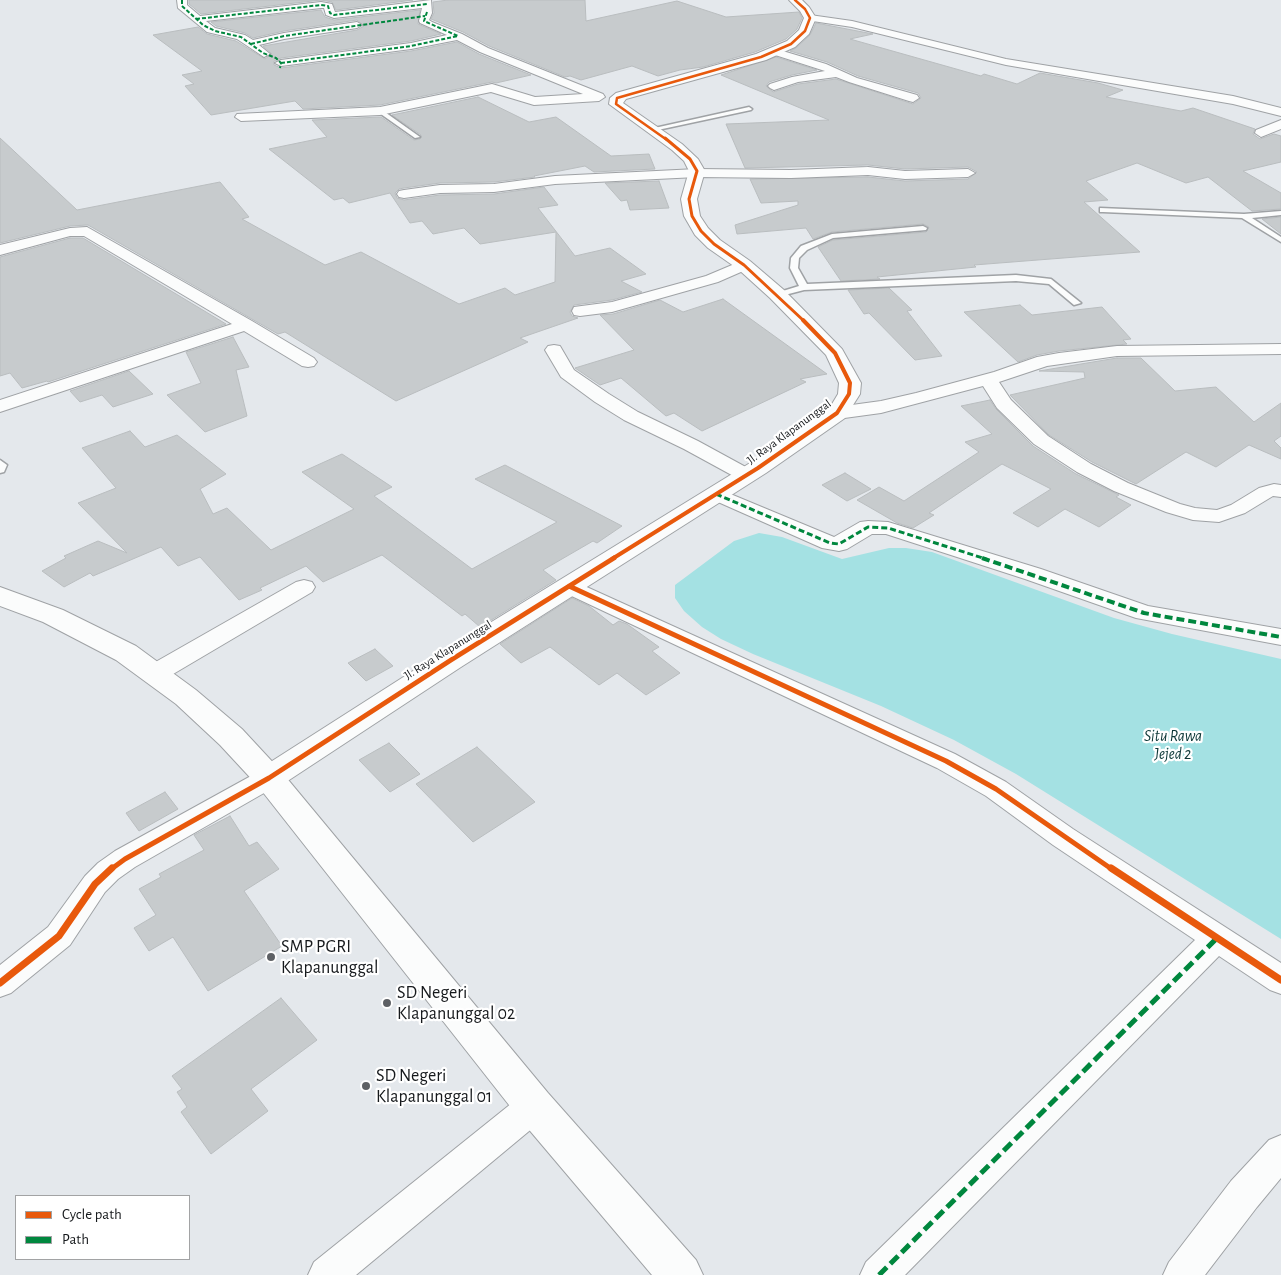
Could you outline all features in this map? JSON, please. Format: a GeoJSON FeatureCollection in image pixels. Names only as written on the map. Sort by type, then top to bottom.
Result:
{"type":"FeatureCollection","features":[{"type":"Feature","properties":{"kind":"street"},"geometry":{"type":"LineString","coordinates":[[182,0],[182,6],[211,30],[240,37],[280,65],[404,47],[458,36]]}},
{"type":"Feature","properties":{"kind":"street"},"geometry":{"type":"LineString","coordinates":[[242,117],[380,111],[492,88],[534,101],[608,97],[776,52],[799,39],[808,26],[810,18],[805,9],[795,0]]}},
{"type":"Feature","properties":{"kind":"street"},"geometry":{"type":"LineString","coordinates":[[196,18],[321,5],[328,6],[330,13],[336,15],[426,2],[424,21],[428,24],[458,36],[484,50],[608,97],[621,109],[653,129],[690,159],[697,173]]}},
{"type":"Feature","properties":{"kind":"street"},"geometry":{"type":"LineString","coordinates":[[251,44],[284,36],[425,16]]}},
{"type":"Feature","properties":{"kind":"street"},"geometry":{"type":"LineString","coordinates":[[810,18],[845,22],[1006,62],[1240,102],[1281,112]]}},
{"type":"Feature","properties":{"kind":"street"},"geometry":{"type":"LineString","coordinates":[[776,52],[822,66],[853,80],[913,98]]}},
{"type":"Feature","properties":{"kind":"street"},"geometry":{"type":"LineString","coordinates":[[774,86],[796,79],[837,72]]}},
{"type":"Feature","properties":{"kind":"street"},"geometry":{"type":"LineString","coordinates":[[1261,133],[1281,124]]}},
{"type":"Feature","properties":{"kind":"street"},"geometry":{"type":"LineString","coordinates":[[404,194],[459,188],[494,188],[555,180],[697,173],[791,174],[868,171],[905,175],[968,173]]}},
{"type":"Feature","properties":{"kind":"street","name":"Jl. Raya Klapanunggal"},"geometry":{"type":"LineString","coordinates":[[269,778],[746,475],[837,413],[849,394],[850,383],[844,368],[835,353],[777,294],[744,265],[714,244],[701,231],[692,216],[690,199],[697,173]]}},
{"type":"Feature","properties":{"kind":"street"},"geometry":{"type":"LineString","coordinates":[[0,250],[70,232],[86,231],[308,362]]}},
{"type":"Feature","properties":{"kind":"street"},"geometry":{"type":"LineString","coordinates":[[580,311],[612,307],[643,299],[712,279],[744,265]]}},
{"type":"Feature","properties":{"kind":"street"},"geometry":{"type":"LineString","coordinates":[[0,406],[246,325]]}},
{"type":"Feature","properties":{"kind":"street"},"geometry":{"type":"LineString","coordinates":[[837,413],[882,407],[920,398],[1043,361],[1117,351],[1281,348]]}},
{"type":"Feature","properties":{"kind":"street"},"geometry":{"type":"LineString","coordinates":[[554,350],[567,373],[602,398],[631,416],[691,445],[746,475]]}},
{"type":"Feature","properties":{"kind":"street"},"geometry":{"type":"LineString","coordinates":[[988,379],[1004,404],[1041,440],[1106,480],[1174,508],[1193,514],[1219,516],[1238,509],[1266,492],[1274,490],[1281,492]]}},
{"type":"Feature","properties":{"kind":"street"},"geometry":{"type":"LineString","coordinates":[[716,494],[830,543],[839,544],[868,527],[888,528],[1033,574],[1144,613],[1281,637]]}},
{"type":"Feature","properties":{"kind":"street"},"geometry":{"type":"LineString","coordinates":[[569,586],[946,761],[996,789],[1063,837],[1281,980]]}},
{"type":"Feature","properties":{"kind":"street"},"geometry":{"type":"LineString","coordinates":[[154,674],[304,587]]}},
{"type":"Feature","properties":{"kind":"street"},"geometry":{"type":"LineString","coordinates":[[0,596],[90,634],[126,653],[186,697],[231,737],[269,778],[534,1106],[681,1275]]}},
{"type":"Feature","properties":{"kind":"street"},"geometry":{"type":"LineString","coordinates":[[0,983],[59,936],[95,884],[108,871],[125,859],[269,778]]}},
{"type":"Feature","properties":{"kind":"street"},"geometry":{"type":"LineString","coordinates":[[879,1275],[1217,938]]}},
{"type":"Feature","properties":{"kind":"street"},"geometry":{"type":"LineString","coordinates":[[327,1275],[534,1106]]}},
{"type":"Feature","properties":{"kind":"street"},"geometry":{"type":"LineString","coordinates":[[1182,1275],[1244,1194],[1281,1152]]}},
{"type":"Feature","properties":{"kind":"lane"},"geometry":{"type":"LineString","coordinates":[[653,129],[749,109]]}},
{"type":"Feature","properties":{"kind":"lane"},"geometry":{"type":"LineString","coordinates":[[380,111],[417,137]]}},
{"type":"Feature","properties":{"kind":"lane"},"geometry":{"type":"LineString","coordinates":[[1103,210],[1244,216],[1281,213]]}},
{"type":"Feature","properties":{"kind":"lane"},"geometry":{"type":"LineString","coordinates":[[1244,216],[1281,240]]}},
{"type":"Feature","properties":{"kind":"lane"},"geometry":{"type":"LineString","coordinates":[[804,286],[794,268],[795,258],[804,248],[832,236],[923,228]]}},
{"type":"Feature","properties":{"kind":"lane"},"geometry":{"type":"LineString","coordinates":[[777,294],[804,286],[1032,279],[1051,282],[1077,303]]}},
{"type":"Feature","properties":{"kind":"lane"},"geometry":{"type":"LineString","coordinates":[[0,463],[2,465],[0,470]]}},
{"type":"Feature","properties":{"kind":"water","name":"Situ Rawa Jejed 2"},"geometry":{"type":"Polygon","coordinates":[[[759,533],[782,537],[842,559],[889,548],[906,548],[932,552],[1114,618],[1172,634],[1281,659],[1281,939],[1016,774],[954,740],[881,706],[753,654],[721,639],[702,627],[684,611],[675,598],[675,585],[734,541],[759,533]]]}},
{"type":"Feature","properties":{"kind":"building"},"geometry":{"type":"Polygon","coordinates":[[[189,0],[321,0],[201,14],[189,4],[189,0]]]}},
{"type":"Feature","properties":{"kind":"building"},"geometry":{"type":"Polygon","coordinates":[[[321,0],[413,0],[336,10],[332,2],[321,0]]]}},
{"type":"Feature","properties":{"kind":"building"},"geometry":{"type":"Polygon","coordinates":[[[448,0],[585,0],[586,21],[677,1],[726,17],[799,12],[802,18],[797,29],[786,39],[755,52],[703,67],[680,70],[658,76],[632,66],[581,80],[570,76],[565,77],[489,46],[463,32],[431,19],[434,13],[433,2],[448,0]]]}},
{"type":"Feature","properties":{"kind":"building"},"geometry":{"type":"Polygon","coordinates":[[[321,10],[325,17],[334,20],[420,10],[418,24],[441,34],[411,41],[281,58],[274,61],[274,65],[281,68],[411,51],[457,42],[479,54],[531,75],[380,105],[303,109],[295,101],[211,115],[185,86],[194,84],[182,75],[202,71],[153,35],[198,27],[207,34],[236,41],[265,59],[272,54],[263,46],[357,30],[364,26],[357,20],[284,31],[253,38],[245,33],[216,26],[211,22],[321,10]]]}},
{"type":"Feature","properties":{"kind":"building"},"geometry":{"type":"Polygon","coordinates":[[[816,23],[873,34],[850,39],[981,76],[984,74],[1017,84],[1040,73],[1098,83],[1123,90],[1106,97],[1181,111],[1193,108],[1255,129],[1253,134],[1260,139],[1274,134],[1281,136],[1281,162],[1243,171],[1281,193],[1281,209],[1252,211],[1208,177],[1186,183],[1137,163],[1086,181],[1108,200],[1084,202],[1140,252],[974,265],[976,267],[877,277],[880,279],[841,281],[818,247],[833,240],[926,232],[929,227],[923,224],[832,232],[813,239],[806,228],[737,234],[735,225],[798,205],[798,201],[761,203],[750,179],[868,177],[905,181],[968,179],[977,172],[968,167],[905,169],[868,165],[745,168],[726,124],[829,120],[721,75],[776,57],[817,70],[769,82],[766,86],[773,92],[798,84],[836,79],[913,104],[921,98],[918,93],[858,76],[827,62],[790,51],[810,35],[816,23]]]}},
{"type":"Feature","properties":{"kind":"building"},"geometry":{"type":"Polygon","coordinates":[[[478,97],[529,122],[556,117],[611,156],[649,154],[655,169],[594,172],[585,166],[535,177],[494,182],[440,183],[404,188],[399,189],[395,193],[397,198],[404,200],[440,195],[494,194],[544,187],[558,205],[538,208],[575,256],[610,248],[646,274],[621,281],[642,292],[612,300],[574,305],[570,312],[572,316],[578,318],[520,338],[528,342],[396,401],[285,332],[278,334],[88,225],[70,226],[0,243],[0,138],[77,210],[220,182],[249,217],[242,219],[325,265],[361,252],[459,304],[505,288],[515,295],[555,282],[556,232],[480,244],[464,228],[433,234],[422,221],[410,223],[390,193],[349,203],[343,198],[334,200],[269,149],[327,137],[312,120],[381,117],[414,140],[420,139],[421,135],[392,115],[478,97]]]}},
{"type":"Feature","properties":{"kind":"building"},"geometry":{"type":"Polygon","coordinates":[[[659,181],[669,208],[630,210],[627,200],[621,201],[605,183],[659,181]]]}},
{"type":"Feature","properties":{"kind":"building"},"geometry":{"type":"Polygon","coordinates":[[[1281,217],[1281,234],[1262,219],[1281,217]]]}},
{"type":"Feature","properties":{"kind":"building"},"geometry":{"type":"Polygon","coordinates":[[[70,238],[83,238],[226,324],[48,382],[22,388],[10,373],[0,376],[0,257],[70,238]]]}},
{"type":"Feature","properties":{"kind":"building"},"geometry":{"type":"Polygon","coordinates":[[[889,288],[912,310],[907,311],[942,356],[915,360],[869,313],[864,314],[848,290],[889,288]]]}},
{"type":"Feature","properties":{"kind":"building"},"geometry":{"type":"Polygon","coordinates":[[[723,299],[827,374],[800,379],[806,382],[702,431],[674,413],[666,416],[621,378],[600,385],[575,368],[634,350],[600,315],[613,314],[660,300],[683,312],[723,299]]]}},
{"type":"Feature","properties":{"kind":"building"},"geometry":{"type":"Polygon","coordinates":[[[1020,305],[1032,315],[1102,307],[1131,339],[1123,340],[1127,344],[1059,351],[1037,355],[1018,362],[964,312],[1020,305]]]}},
{"type":"Feature","properties":{"kind":"building"},"geometry":{"type":"Polygon","coordinates":[[[233,337],[249,367],[236,370],[247,416],[205,432],[167,395],[201,383],[186,352],[233,337]]]}},
{"type":"Feature","properties":{"kind":"building"},"geometry":{"type":"Polygon","coordinates":[[[1117,358],[1141,358],[1175,391],[1216,387],[1254,422],[1281,403],[1281,436],[1274,441],[1281,448],[1281,459],[1249,445],[1216,467],[1186,452],[1136,484],[1092,462],[1049,435],[1010,395],[1085,378],[1084,372],[1039,371],[1117,358]]]}},
{"type":"Feature","properties":{"kind":"building"},"geometry":{"type":"Polygon","coordinates":[[[129,371],[153,394],[113,407],[102,395],[80,402],[70,391],[129,371]]]}},
{"type":"Feature","properties":{"kind":"building"},"geometry":{"type":"Polygon","coordinates":[[[990,400],[996,409],[1033,446],[1076,474],[1119,495],[1116,497],[1131,505],[1099,527],[1065,509],[1038,527],[1013,513],[1051,489],[1002,464],[929,513],[934,515],[913,528],[897,523],[857,500],[879,487],[904,501],[979,452],[965,442],[992,434],[961,406],[990,400]]]}},
{"type":"Feature","properties":{"kind":"building"},"geometry":{"type":"Polygon","coordinates":[[[130,431],[145,447],[177,435],[226,474],[200,489],[213,514],[227,508],[271,550],[354,509],[302,472],[342,454],[392,487],[374,496],[472,569],[557,522],[475,479],[505,465],[622,526],[597,543],[593,541],[543,570],[556,580],[480,627],[465,614],[462,616],[382,555],[323,582],[306,566],[239,600],[200,557],[178,566],[161,547],[93,576],[90,573],[64,587],[42,571],[66,558],[64,556],[98,541],[127,553],[78,503],[116,488],[82,448],[130,431]]]}},
{"type":"Feature","properties":{"kind":"building"},"geometry":{"type":"Polygon","coordinates":[[[845,473],[871,489],[847,501],[822,485],[845,473]]]}},
{"type":"Feature","properties":{"kind":"building"},"geometry":{"type":"Polygon","coordinates":[[[572,598],[589,606],[613,625],[619,621],[627,624],[659,647],[652,651],[680,673],[646,695],[617,673],[599,685],[550,647],[521,663],[500,644],[572,598]]]}},
{"type":"Feature","properties":{"kind":"building"},"geometry":{"type":"Polygon","coordinates":[[[375,649],[393,666],[366,681],[348,663],[375,649]]]}},
{"type":"Feature","properties":{"kind":"building"},"geometry":{"type":"Polygon","coordinates":[[[389,743],[420,774],[390,792],[359,760],[389,743]]]}},
{"type":"Feature","properties":{"kind":"building"},"geometry":{"type":"Polygon","coordinates":[[[477,747],[535,802],[473,842],[416,784],[477,747]]]}},
{"type":"Feature","properties":{"kind":"building"},"geometry":{"type":"Polygon","coordinates":[[[165,792],[178,809],[139,831],[126,813],[165,792]]]}},
{"type":"Feature","properties":{"kind":"building"},"geometry":{"type":"Polygon","coordinates":[[[230,816],[249,846],[257,842],[279,869],[244,891],[282,946],[208,991],[173,937],[149,951],[134,928],[156,915],[139,889],[161,877],[159,874],[204,850],[194,835],[230,816]]]}},
{"type":"Feature","properties":{"kind":"building"},"geometry":{"type":"Polygon","coordinates":[[[281,998],[317,1040],[251,1089],[268,1111],[211,1154],[181,1112],[187,1107],[177,1092],[182,1089],[172,1076],[281,998]]]}},
{"type":"Feature","properties":{"kind":"marked path"},"geometry":{"type":"LineString","coordinates":[[182,0],[182,6],[203,25],[215,31],[241,37],[263,53],[276,58],[281,63],[280,68]]}},
{"type":"Feature","properties":{"kind":"marked path"},"geometry":{"type":"LineString","coordinates":[[196,19],[321,5],[328,6],[330,13],[334,15],[427,4]]}},
{"type":"Feature","properties":{"kind":"marked path"},"geometry":{"type":"LineString","coordinates":[[427,12],[424,21],[458,36]]}},
{"type":"Feature","properties":{"kind":"marked path"},"geometry":{"type":"LineString","coordinates":[[251,44],[284,36],[425,16]]}},
{"type":"Feature","properties":{"kind":"marked path"},"geometry":{"type":"LineString","coordinates":[[281,63],[411,46],[458,36]]}},
{"type":"Feature","properties":{"kind":"marked path"},"geometry":{"type":"LineString","coordinates":[[716,494],[830,543],[839,544],[868,527],[888,528],[1033,574],[1144,613],[1281,637]]}},
{"type":"Feature","properties":{"kind":"marked path"},"geometry":{"type":"LineString","coordinates":[[879,1275],[1217,938]]}},
{"type":"Feature","properties":{"kind":"cycle path"},"geometry":{"type":"LineString","coordinates":[[0,983],[59,936],[95,884],[108,871],[125,859],[269,778],[451,660],[758,468],[837,413],[849,394],[850,383],[835,353],[777,294],[744,265],[714,244],[701,231],[692,216],[689,199],[697,171],[690,159],[677,147],[616,104],[617,98],[621,96],[761,57],[791,44],[805,31],[810,18],[805,9],[795,0]]}},
{"type":"Feature","properties":{"kind":"cycle path"},"geometry":{"type":"LineString","coordinates":[[569,586],[946,761],[996,789],[1063,837],[1281,980]]}},
{"type":"Feature","properties":{"kind":"place","name":"SMP PGRI Klapanunggal"},"geometry":{"type":"Point","coordinates":[271,957]}},
{"type":"Feature","properties":{"kind":"place","name":"SD Negeri Klapanunggal 02"},"geometry":{"type":"Point","coordinates":[387,1003]}},
{"type":"Feature","properties":{"kind":"place","name":"SD Negeri Klapanunggal 01"},"geometry":{"type":"Point","coordinates":[366,1086]}}]}
